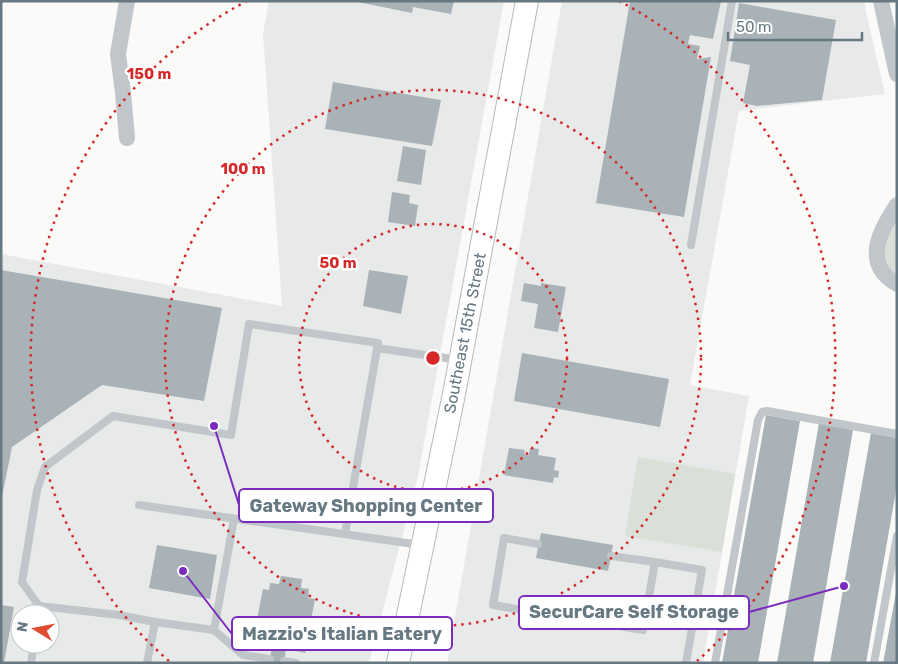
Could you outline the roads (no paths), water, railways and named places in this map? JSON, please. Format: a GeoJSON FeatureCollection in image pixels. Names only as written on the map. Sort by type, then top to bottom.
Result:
{"type":"FeatureCollection","features":[{"type":"Feature","properties":{"kind":"main road","name":"Southeast 15th Street"},"geometry":{"type":"LineString","coordinates":[[398,663],[460,360],[527,1]]}},
{"type":"Feature","properties":{"kind":"street"},"geometry":{"type":"LineString","coordinates":[[127,1],[118,54],[127,138]]}},
{"type":"Feature","properties":{"kind":"street"},"geometry":{"type":"LineString","coordinates":[[881,1],[897,74]]}},
{"type":"Feature","properties":{"kind":"street"},"geometry":{"type":"LineString","coordinates":[[897,205],[880,232],[876,253],[882,271],[897,284]]}},
{"type":"Feature","properties":{"kind":"lane"},"geometry":{"type":"LineString","coordinates":[[691,245],[732,1]]}},
{"type":"Feature","properties":{"kind":"lane"},"geometry":{"type":"LineString","coordinates":[[35,604],[22,582],[37,490],[45,467],[113,416],[231,435],[249,324],[378,343],[346,534]]}},
{"type":"Feature","properties":{"kind":"lane"},"geometry":{"type":"LineString","coordinates":[[377,348],[460,360]]}},
{"type":"Feature","properties":{"kind":"lane"},"geometry":{"type":"LineString","coordinates":[[715,663],[758,420],[762,412],[767,411],[897,434]]}},
{"type":"Feature","properties":{"kind":"lane"},"geometry":{"type":"LineString","coordinates":[[139,505],[423,545]]}},
{"type":"Feature","properties":{"kind":"lane"},"geometry":{"type":"LineString","coordinates":[[214,630],[234,519]]}},
{"type":"Feature","properties":{"kind":"lane"},"geometry":{"type":"LineString","coordinates":[[874,663],[897,536]]}},
{"type":"Feature","properties":{"kind":"lane"},"geometry":{"type":"LineString","coordinates":[[538,544],[504,538],[493,605],[643,630],[655,562]]}},
{"type":"Feature","properties":{"kind":"lane"},"geometry":{"type":"LineString","coordinates":[[611,556],[702,570],[686,663]]}},
{"type":"Feature","properties":{"kind":"lane"},"geometry":{"type":"LineString","coordinates":[[60,611],[119,615],[214,630],[243,655],[270,659]]}},
{"type":"Feature","properties":{"kind":"lane"},"geometry":{"type":"LineString","coordinates":[[147,663],[154,622]]}},
{"type":"Feature","properties":{"kind":"lane"},"geometry":{"type":"LineString","coordinates":[[284,661],[296,663]]}},
{"type":"Feature","properties":{"kind":"place","name":"Gateway Shopping Center"},"geometry":{"type":"Point","coordinates":[214,426]}},
{"type":"Feature","properties":{"kind":"place","name":"Mazzio's Italian Eatery"},"geometry":{"type":"Point","coordinates":[183,571]}},
{"type":"Feature","properties":{"kind":"place","name":"SecurCare Self Storage"},"geometry":{"type":"Point","coordinates":[844,586]}}]}
